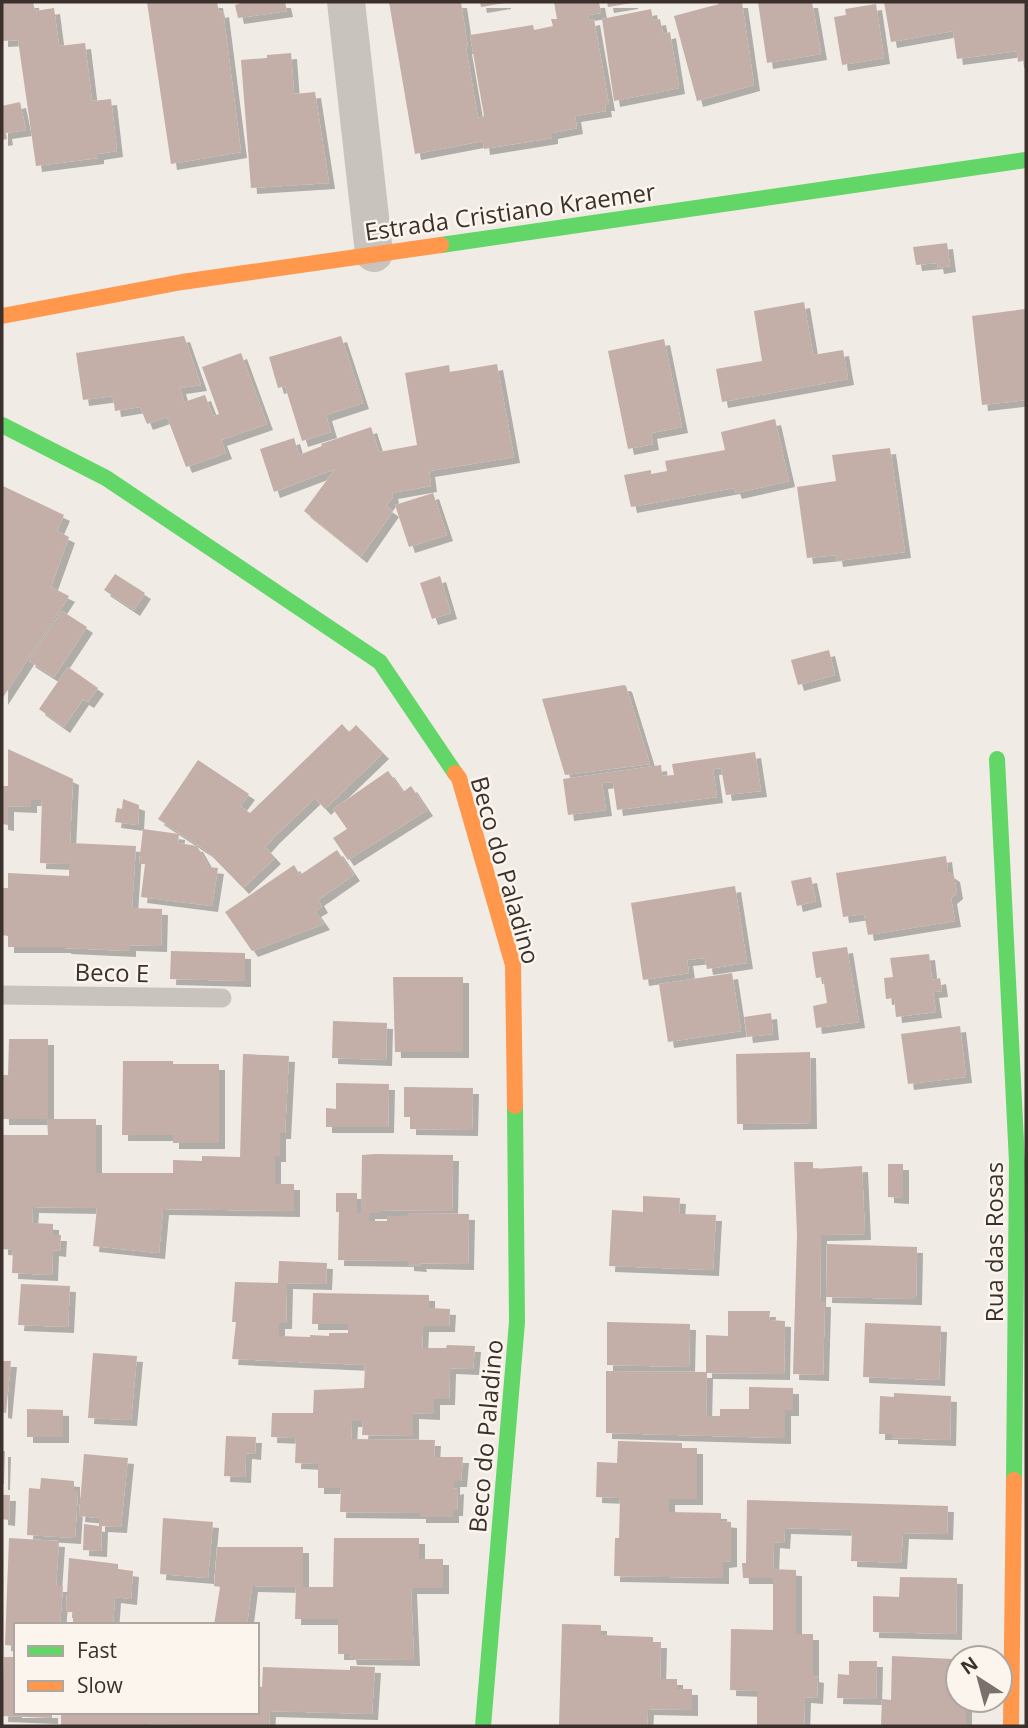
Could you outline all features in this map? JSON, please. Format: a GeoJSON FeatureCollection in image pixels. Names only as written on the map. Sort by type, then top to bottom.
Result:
{"type":"FeatureCollection","features":[{"type":"Feature","properties":{"kind":"street"},"geometry":{"type":"LineString","coordinates":[[346,2],[374,253]]}},
{"type":"Feature","properties":{"kind":"street","name":"Estrada Cristiano Kraemer"},"geometry":{"type":"LineString","coordinates":[[2,316],[182,282],[1026,160]]}},
{"type":"Feature","properties":{"kind":"street","name":"Beco do Paladino"},"geometry":{"type":"LineString","coordinates":[[2,425],[106,478],[380,662],[459,778],[513,965],[517,1322],[483,1726]]}},
{"type":"Feature","properties":{"kind":"street","name":"Rua das Rosas"},"geometry":{"type":"LineString","coordinates":[[997,759],[1021,1162],[1011,1726]]}},
{"type":"Feature","properties":{"kind":"lane","name":"Beco E"},"geometry":{"type":"LineString","coordinates":[[2,995],[222,998]]}},
{"type":"Feature","properties":{"kind":"building"},"geometry":{"type":"Polygon","coordinates":[[[2,2],[33,2],[35,11],[54,8],[59,46],[85,43],[92,101],[111,99],[117,151],[98,154],[98,158],[36,166],[18,40],[2,41],[2,2]]]}},
{"type":"Feature","properties":{"kind":"building"},"geometry":{"type":"Polygon","coordinates":[[[147,2],[217,2],[219,12],[223,11],[241,152],[171,164],[147,2]]]}},
{"type":"Feature","properties":{"kind":"building"},"geometry":{"type":"Polygon","coordinates":[[[244,2],[285,2],[287,11],[238,18],[235,5],[244,2]]]}},
{"type":"Feature","properties":{"kind":"building"},"geometry":{"type":"Polygon","coordinates":[[[389,2],[461,2],[478,118],[484,116],[470,35],[533,25],[534,30],[553,26],[551,19],[557,19],[554,2],[599,2],[601,13],[588,15],[589,20],[594,19],[609,105],[605,105],[606,111],[575,116],[577,128],[552,133],[552,138],[484,149],[483,141],[415,154],[389,2]]]}},
{"type":"Feature","properties":{"kind":"building"},"geometry":{"type":"Polygon","coordinates":[[[480,2],[505,2],[505,3],[481,7],[480,2]]]}},
{"type":"Feature","properties":{"kind":"building"},"geometry":{"type":"Polygon","coordinates":[[[607,2],[632,2],[632,3],[608,7],[607,2]]]}},
{"type":"Feature","properties":{"kind":"building"},"geometry":{"type":"Polygon","coordinates":[[[718,2],[742,2],[754,85],[697,101],[674,16],[719,4],[718,2]]]}},
{"type":"Feature","properties":{"kind":"building"},"geometry":{"type":"Polygon","coordinates":[[[758,2],[812,2],[821,54],[767,63],[758,2]]]}},
{"type":"Feature","properties":{"kind":"building"},"geometry":{"type":"Polygon","coordinates":[[[884,2],[1026,2],[1026,60],[1018,62],[1017,51],[957,59],[953,31],[891,42],[884,2]]]}},
{"type":"Feature","properties":{"kind":"building"},"geometry":{"type":"Polygon","coordinates":[[[876,4],[884,58],[842,65],[834,17],[846,15],[845,9],[876,4]]]}},
{"type":"Feature","properties":{"kind":"building"},"geometry":{"type":"Polygon","coordinates":[[[651,9],[653,20],[660,19],[663,34],[670,32],[679,88],[614,101],[602,19],[651,9]]]}},
{"type":"Feature","properties":{"kind":"building"},"geometry":{"type":"Polygon","coordinates":[[[291,53],[294,94],[315,92],[329,183],[251,188],[241,60],[291,53]]]}},
{"type":"Feature","properties":{"kind":"building"},"geometry":{"type":"Polygon","coordinates":[[[20,102],[26,130],[6,133],[7,139],[2,140],[2,106],[20,102]]]}},
{"type":"Feature","properties":{"kind":"building"},"geometry":{"type":"Polygon","coordinates":[[[947,243],[950,266],[938,268],[937,263],[916,265],[913,247],[947,243]]]}},
{"type":"Feature","properties":{"kind":"building"},"geometry":{"type":"Polygon","coordinates":[[[804,302],[813,355],[843,350],[848,379],[722,402],[716,369],[762,361],[754,311],[804,302]]]}},
{"type":"Feature","properties":{"kind":"building"},"geometry":{"type":"Polygon","coordinates":[[[1025,309],[1026,400],[982,405],[972,316],[1025,309]]]}},
{"type":"Feature","properties":{"kind":"building"},"geometry":{"type":"Polygon","coordinates":[[[184,336],[201,385],[180,388],[184,402],[205,395],[213,416],[219,414],[202,367],[241,353],[267,424],[221,440],[226,453],[186,467],[167,417],[147,424],[140,407],[115,411],[113,396],[83,400],[76,353],[184,336]]]}},
{"type":"Feature","properties":{"kind":"building"},"geometry":{"type":"Polygon","coordinates":[[[341,336],[363,403],[326,415],[331,432],[302,441],[285,386],[278,388],[269,357],[341,336]]]}},
{"type":"Feature","properties":{"kind":"building"},"geometry":{"type":"Polygon","coordinates":[[[664,339],[682,427],[651,433],[653,444],[628,449],[608,351],[664,339]]]}},
{"type":"Feature","properties":{"kind":"building"},"geometry":{"type":"Polygon","coordinates":[[[497,364],[514,457],[429,471],[431,486],[392,493],[393,497],[386,506],[393,511],[361,557],[304,511],[335,469],[274,492],[260,449],[294,438],[299,455],[322,446],[321,444],[371,427],[379,452],[417,445],[405,373],[449,365],[450,372],[497,364]]]}},
{"type":"Feature","properties":{"kind":"building"},"geometry":{"type":"Polygon","coordinates":[[[775,419],[789,481],[736,493],[734,488],[631,507],[624,475],[651,470],[651,474],[667,471],[665,461],[725,450],[721,432],[775,419]]]}},
{"type":"Feature","properties":{"kind":"building"},"geometry":{"type":"Polygon","coordinates":[[[890,448],[905,552],[837,561],[836,555],[807,558],[797,487],[836,481],[832,455],[890,448]]]}},
{"type":"Feature","properties":{"kind":"building"},"geometry":{"type":"Polygon","coordinates":[[[3,486],[64,515],[57,531],[69,537],[51,587],[69,596],[2,699],[3,486]]]}},
{"type":"Feature","properties":{"kind":"building"},"geometry":{"type":"Polygon","coordinates":[[[433,493],[447,535],[409,547],[395,505],[433,493]]]}},
{"type":"Feature","properties":{"kind":"building"},"geometry":{"type":"Polygon","coordinates":[[[115,574],[145,593],[134,610],[104,590],[115,574]]]}},
{"type":"Feature","properties":{"kind":"building"},"geometry":{"type":"Polygon","coordinates":[[[440,576],[451,613],[432,619],[420,583],[440,576]]]}},
{"type":"Feature","properties":{"kind":"building"},"geometry":{"type":"Polygon","coordinates":[[[62,611],[87,627],[54,677],[29,661],[62,611]]]}},
{"type":"Feature","properties":{"kind":"building"},"geometry":{"type":"Polygon","coordinates":[[[829,650],[835,675],[798,685],[791,660],[829,650]]]}},
{"type":"Feature","properties":{"kind":"building"},"geometry":{"type":"Polygon","coordinates":[[[68,667],[98,688],[88,702],[83,699],[64,727],[39,709],[68,667]]]}},
{"type":"Feature","properties":{"kind":"building"},"geometry":{"type":"Polygon","coordinates":[[[624,685],[650,764],[565,775],[542,699],[624,685]]]}},
{"type":"Feature","properties":{"kind":"building"},"geometry":{"type":"Polygon","coordinates":[[[342,724],[349,732],[356,725],[383,753],[325,809],[315,798],[274,837],[265,847],[275,858],[243,888],[208,852],[158,819],[198,760],[249,794],[240,806],[250,813],[342,724]]]}},
{"type":"Feature","properties":{"kind":"building"},"geometry":{"type":"Polygon","coordinates":[[[8,749],[73,779],[70,843],[136,846],[132,908],[162,909],[161,946],[130,945],[130,951],[8,947],[8,936],[2,935],[2,888],[8,888],[8,873],[69,876],[69,864],[40,863],[42,800],[31,800],[31,807],[8,806],[8,825],[2,824],[2,786],[8,786],[8,749]]]}},
{"type":"Feature","properties":{"kind":"building"},"geometry":{"type":"Polygon","coordinates":[[[755,752],[761,791],[726,795],[721,768],[713,769],[717,797],[617,810],[613,782],[602,783],[606,810],[568,815],[563,779],[661,765],[662,776],[674,775],[672,764],[755,752]]]}},
{"type":"Feature","properties":{"kind":"building"},"geometry":{"type":"Polygon","coordinates":[[[388,771],[403,792],[411,786],[427,810],[348,860],[333,838],[347,829],[333,809],[388,771]]]}},
{"type":"Feature","properties":{"kind":"building"},"geometry":{"type":"Polygon","coordinates":[[[123,799],[139,805],[138,825],[115,822],[117,808],[122,809],[123,799]]]}},
{"type":"Feature","properties":{"kind":"building"},"geometry":{"type":"Polygon","coordinates":[[[143,829],[179,834],[178,843],[197,846],[209,867],[218,868],[212,906],[141,897],[145,864],[139,864],[143,829]]]}},
{"type":"Feature","properties":{"kind":"building"},"geometry":{"type":"Polygon","coordinates":[[[337,850],[354,875],[318,900],[322,907],[315,911],[324,924],[252,951],[225,912],[294,865],[300,875],[337,850]]]}},
{"type":"Feature","properties":{"kind":"building"},"geometry":{"type":"Polygon","coordinates":[[[946,856],[948,872],[954,876],[957,893],[951,898],[955,921],[868,935],[864,914],[843,917],[836,873],[946,856]]]}},
{"type":"Feature","properties":{"kind":"building"},"geometry":{"type":"Polygon","coordinates":[[[811,877],[816,901],[797,906],[791,881],[811,877]]]}},
{"type":"Feature","properties":{"kind":"building"},"geometry":{"type":"Polygon","coordinates":[[[735,886],[747,963],[707,969],[705,958],[687,960],[689,973],[643,980],[631,903],[735,886]]]}},
{"type":"Feature","properties":{"kind":"building"},"geometry":{"type":"Polygon","coordinates":[[[847,947],[859,1022],[816,1028],[813,1006],[827,1003],[823,977],[816,978],[812,952],[847,947]]]}},
{"type":"Feature","properties":{"kind":"building"},"geometry":{"type":"Polygon","coordinates":[[[171,951],[245,953],[245,981],[170,979],[171,951]]]}},
{"type":"Feature","properties":{"kind":"building"},"geometry":{"type":"Polygon","coordinates":[[[929,954],[932,980],[940,978],[942,991],[933,992],[936,1012],[896,1017],[894,998],[886,999],[884,978],[893,977],[890,958],[929,954]]]}},
{"type":"Feature","properties":{"kind":"building"},"geometry":{"type":"Polygon","coordinates":[[[732,973],[741,1031],[668,1042],[659,984],[732,973]]]}},
{"type":"Feature","properties":{"kind":"building"},"geometry":{"type":"Polygon","coordinates":[[[393,977],[463,977],[463,1052],[395,1052],[393,977]]]}},
{"type":"Feature","properties":{"kind":"building"},"geometry":{"type":"Polygon","coordinates":[[[771,1013],[773,1034],[747,1037],[744,1017],[771,1013]]]}},
{"type":"Feature","properties":{"kind":"building"},"geometry":{"type":"Polygon","coordinates":[[[333,1021],[387,1023],[386,1060],[332,1058],[333,1021]]]}},
{"type":"Feature","properties":{"kind":"building"},"geometry":{"type":"Polygon","coordinates":[[[960,1026],[966,1077],[908,1084],[901,1034],[960,1026]]]}},
{"type":"Feature","properties":{"kind":"building"},"geometry":{"type":"Polygon","coordinates":[[[9,1039],[48,1039],[48,1119],[3,1119],[2,1075],[8,1075],[9,1039]]]}},
{"type":"Feature","properties":{"kind":"building"},"geometry":{"type":"Polygon","coordinates":[[[810,1052],[811,1123],[737,1124],[736,1054],[810,1052]]]}},
{"type":"Feature","properties":{"kind":"building"},"geometry":{"type":"Polygon","coordinates":[[[243,1054],[289,1056],[285,1133],[280,1133],[280,1156],[275,1156],[275,1184],[294,1184],[294,1211],[163,1209],[159,1253],[93,1246],[97,1208],[33,1207],[32,1223],[53,1224],[53,1235],[61,1235],[60,1251],[53,1250],[52,1275],[12,1273],[13,1250],[2,1249],[2,1135],[48,1135],[47,1119],[96,1119],[96,1173],[173,1173],[173,1160],[202,1161],[202,1156],[240,1157],[243,1054]]]}},
{"type":"Feature","properties":{"kind":"building"},"geometry":{"type":"Polygon","coordinates":[[[123,1061],[219,1064],[219,1143],[173,1143],[173,1135],[122,1135],[123,1061]]]}},
{"type":"Feature","properties":{"kind":"building"},"geometry":{"type":"Polygon","coordinates":[[[336,1083],[389,1084],[388,1127],[326,1127],[326,1108],[336,1109],[336,1083]]]}},
{"type":"Feature","properties":{"kind":"building"},"geometry":{"type":"Polygon","coordinates":[[[404,1087],[473,1088],[472,1130],[410,1129],[410,1117],[404,1117],[404,1087]]]}},
{"type":"Feature","properties":{"kind":"building"},"geometry":{"type":"Polygon","coordinates":[[[362,1155],[453,1155],[452,1211],[381,1210],[381,1213],[369,1213],[369,1221],[387,1221],[387,1216],[408,1216],[408,1213],[469,1214],[468,1264],[420,1263],[421,1266],[408,1265],[408,1261],[338,1260],[339,1212],[336,1212],[336,1193],[357,1193],[357,1213],[361,1213],[362,1155]]]}},
{"type":"Feature","properties":{"kind":"building"},"geometry":{"type":"Polygon","coordinates":[[[794,1162],[813,1162],[813,1169],[862,1166],[865,1234],[821,1235],[820,1301],[825,1301],[823,1375],[793,1374],[797,1235],[794,1162]]]}},
{"type":"Feature","properties":{"kind":"building"},"geometry":{"type":"Polygon","coordinates":[[[888,1164],[903,1164],[903,1198],[888,1197],[888,1164]]]}},
{"type":"Feature","properties":{"kind":"building"},"geometry":{"type":"Polygon","coordinates":[[[643,1196],[680,1198],[679,1214],[716,1215],[713,1270],[609,1266],[612,1210],[643,1212],[643,1196]]]}},
{"type":"Feature","properties":{"kind":"building"},"geometry":{"type":"Polygon","coordinates":[[[827,1244],[917,1247],[916,1299],[826,1297],[827,1244]]]}},
{"type":"Feature","properties":{"kind":"building"},"geometry":{"type":"Polygon","coordinates":[[[279,1261],[327,1263],[326,1284],[287,1283],[286,1323],[279,1323],[279,1336],[310,1337],[348,1333],[348,1324],[312,1324],[313,1293],[429,1295],[429,1308],[450,1309],[449,1326],[423,1326],[422,1348],[475,1346],[473,1369],[450,1368],[449,1399],[434,1399],[434,1414],[413,1413],[413,1436],[362,1435],[363,1421],[352,1421],[351,1439],[435,1440],[434,1457],[463,1457],[461,1481],[454,1481],[454,1489],[458,1488],[457,1510],[453,1510],[453,1517],[420,1517],[420,1513],[340,1512],[341,1488],[318,1488],[318,1464],[295,1463],[296,1438],[271,1437],[272,1413],[313,1413],[314,1390],[364,1388],[365,1365],[232,1359],[236,1322],[232,1322],[235,1282],[278,1283],[279,1261]]]}},
{"type":"Feature","properties":{"kind":"building"},"geometry":{"type":"Polygon","coordinates":[[[21,1284],[70,1286],[68,1327],[18,1325],[21,1284]]]}},
{"type":"Feature","properties":{"kind":"building"},"geometry":{"type":"Polygon","coordinates":[[[728,1311],[770,1311],[769,1320],[785,1321],[784,1374],[707,1373],[706,1416],[720,1416],[720,1409],[749,1409],[749,1387],[793,1388],[793,1410],[785,1410],[785,1438],[606,1433],[606,1371],[706,1372],[706,1335],[728,1336],[728,1311]]]}},
{"type":"Feature","properties":{"kind":"building"},"geometry":{"type":"Polygon","coordinates":[[[607,1322],[690,1324],[689,1367],[607,1365],[607,1322]]]}},
{"type":"Feature","properties":{"kind":"building"},"geometry":{"type":"Polygon","coordinates":[[[865,1323],[941,1326],[939,1380],[863,1377],[865,1323]]]}},
{"type":"Feature","properties":{"kind":"building"},"geometry":{"type":"Polygon","coordinates":[[[93,1353],[137,1356],[131,1420],[88,1418],[93,1353]]]}},
{"type":"Feature","properties":{"kind":"building"},"geometry":{"type":"Polygon","coordinates":[[[2,1361],[11,1361],[6,1413],[2,1412],[2,1361]]]}},
{"type":"Feature","properties":{"kind":"building"},"geometry":{"type":"Polygon","coordinates":[[[894,1393],[951,1396],[950,1440],[892,1438],[892,1434],[879,1434],[880,1396],[894,1397],[894,1393]]]}},
{"type":"Feature","properties":{"kind":"building"},"geometry":{"type":"Polygon","coordinates":[[[27,1409],[63,1410],[63,1437],[27,1437],[27,1409]]]}},
{"type":"Feature","properties":{"kind":"building"},"geometry":{"type":"Polygon","coordinates":[[[226,1436],[256,1437],[255,1454],[246,1453],[245,1477],[224,1476],[226,1436]]]}},
{"type":"Feature","properties":{"kind":"building"},"geometry":{"type":"Polygon","coordinates":[[[618,1441],[682,1443],[682,1448],[697,1448],[697,1499],[669,1499],[669,1512],[721,1513],[721,1521],[731,1522],[731,1561],[723,1562],[723,1578],[614,1576],[620,1498],[596,1497],[597,1462],[617,1463],[618,1441]]]}},
{"type":"Feature","properties":{"kind":"building"},"geometry":{"type":"Polygon","coordinates":[[[2,1451],[5,1451],[4,1484],[2,1484],[2,1451]]]}},
{"type":"Feature","properties":{"kind":"building"},"geometry":{"type":"Polygon","coordinates":[[[84,1454],[128,1458],[121,1527],[102,1526],[101,1551],[83,1550],[84,1524],[99,1526],[99,1518],[79,1516],[84,1454]]]}},
{"type":"Feature","properties":{"kind":"building"},"geometry":{"type":"Polygon","coordinates":[[[41,1478],[74,1481],[74,1491],[78,1491],[75,1538],[27,1535],[29,1488],[40,1489],[41,1478]]]}},
{"type":"Feature","properties":{"kind":"building"},"geometry":{"type":"Polygon","coordinates":[[[2,1495],[10,1495],[9,1520],[2,1519],[2,1495]]]}},
{"type":"Feature","properties":{"kind":"building"},"geometry":{"type":"Polygon","coordinates":[[[747,1500],[948,1506],[947,1534],[903,1533],[901,1563],[851,1561],[852,1530],[785,1528],[784,1543],[774,1542],[773,1569],[796,1570],[796,1634],[813,1634],[813,1676],[818,1677],[817,1698],[805,1697],[804,1726],[757,1726],[757,1691],[730,1690],[731,1629],[773,1630],[773,1578],[743,1578],[742,1563],[746,1563],[747,1500]]]}},
{"type":"Feature","properties":{"kind":"building"},"geometry":{"type":"Polygon","coordinates":[[[163,1518],[213,1522],[208,1578],[160,1574],[163,1518]]]}},
{"type":"Feature","properties":{"kind":"building"},"geometry":{"type":"Polygon","coordinates":[[[9,1538],[59,1541],[56,1586],[63,1586],[60,1623],[14,1623],[14,1646],[5,1645],[9,1538]]]}},
{"type":"Feature","properties":{"kind":"building"},"geometry":{"type":"Polygon","coordinates":[[[334,1538],[419,1538],[419,1559],[443,1559],[443,1588],[411,1588],[414,1660],[351,1659],[350,1654],[338,1654],[338,1619],[295,1619],[296,1587],[252,1586],[247,1623],[214,1623],[220,1587],[214,1586],[217,1547],[303,1547],[303,1587],[333,1587],[334,1538]]]}},
{"type":"Feature","properties":{"kind":"building"},"geometry":{"type":"Polygon","coordinates":[[[69,1558],[118,1564],[118,1569],[133,1571],[131,1599],[115,1597],[113,1623],[73,1623],[73,1612],[66,1612],[69,1558]]]}},
{"type":"Feature","properties":{"kind":"building"},"geometry":{"type":"Polygon","coordinates":[[[900,1577],[957,1578],[956,1634],[873,1632],[873,1596],[899,1597],[900,1577]]]}},
{"type":"Feature","properties":{"kind":"building"},"geometry":{"type":"Polygon","coordinates":[[[562,1624],[601,1625],[601,1635],[653,1637],[653,1642],[661,1642],[660,1679],[677,1679],[677,1689],[692,1689],[692,1710],[648,1709],[647,1726],[559,1726],[562,1624]]]}},
{"type":"Feature","properties":{"kind":"building"},"geometry":{"type":"Polygon","coordinates":[[[892,1656],[944,1659],[944,1714],[966,1714],[966,1726],[881,1726],[882,1699],[891,1700],[892,1656]]]}},
{"type":"Feature","properties":{"kind":"building"},"geometry":{"type":"Polygon","coordinates":[[[4,1657],[14,1657],[14,1714],[52,1714],[52,1718],[2,1716],[4,1657]]]}},
{"type":"Feature","properties":{"kind":"building"},"geometry":{"type":"Polygon","coordinates":[[[849,1661],[877,1661],[876,1699],[837,1698],[838,1674],[849,1675],[849,1661]]]}},
{"type":"Feature","properties":{"kind":"building"},"geometry":{"type":"Polygon","coordinates":[[[350,1666],[375,1667],[372,1714],[270,1711],[269,1726],[61,1726],[61,1714],[259,1714],[259,1686],[262,1687],[263,1667],[350,1670],[350,1666]]]}},
{"type":"Feature","properties":{"kind":"traffic: fast"},"geometry":{"type":"LineString","coordinates":[[441,245],[1026,160]]}},
{"type":"Feature","properties":{"kind":"traffic: fast"},"geometry":{"type":"LineString","coordinates":[[2,425],[106,478],[380,662],[455,773]]}},
{"type":"Feature","properties":{"kind":"traffic: fast"},"geometry":{"type":"LineString","coordinates":[[997,759],[1017,1162],[1014,1480]]}},
{"type":"Feature","properties":{"kind":"traffic: fast"},"geometry":{"type":"LineString","coordinates":[[483,1726],[517,1322],[515,1106]]}},
{"type":"Feature","properties":{"kind":"traffic: slow"},"geometry":{"type":"LineString","coordinates":[[2,316],[182,282],[441,245]]}},
{"type":"Feature","properties":{"kind":"traffic: slow"},"geometry":{"type":"LineString","coordinates":[[455,773],[459,778],[513,965],[515,1106]]}},
{"type":"Feature","properties":{"kind":"traffic: slow"},"geometry":{"type":"LineString","coordinates":[[1011,1726],[1014,1480]]}}]}
